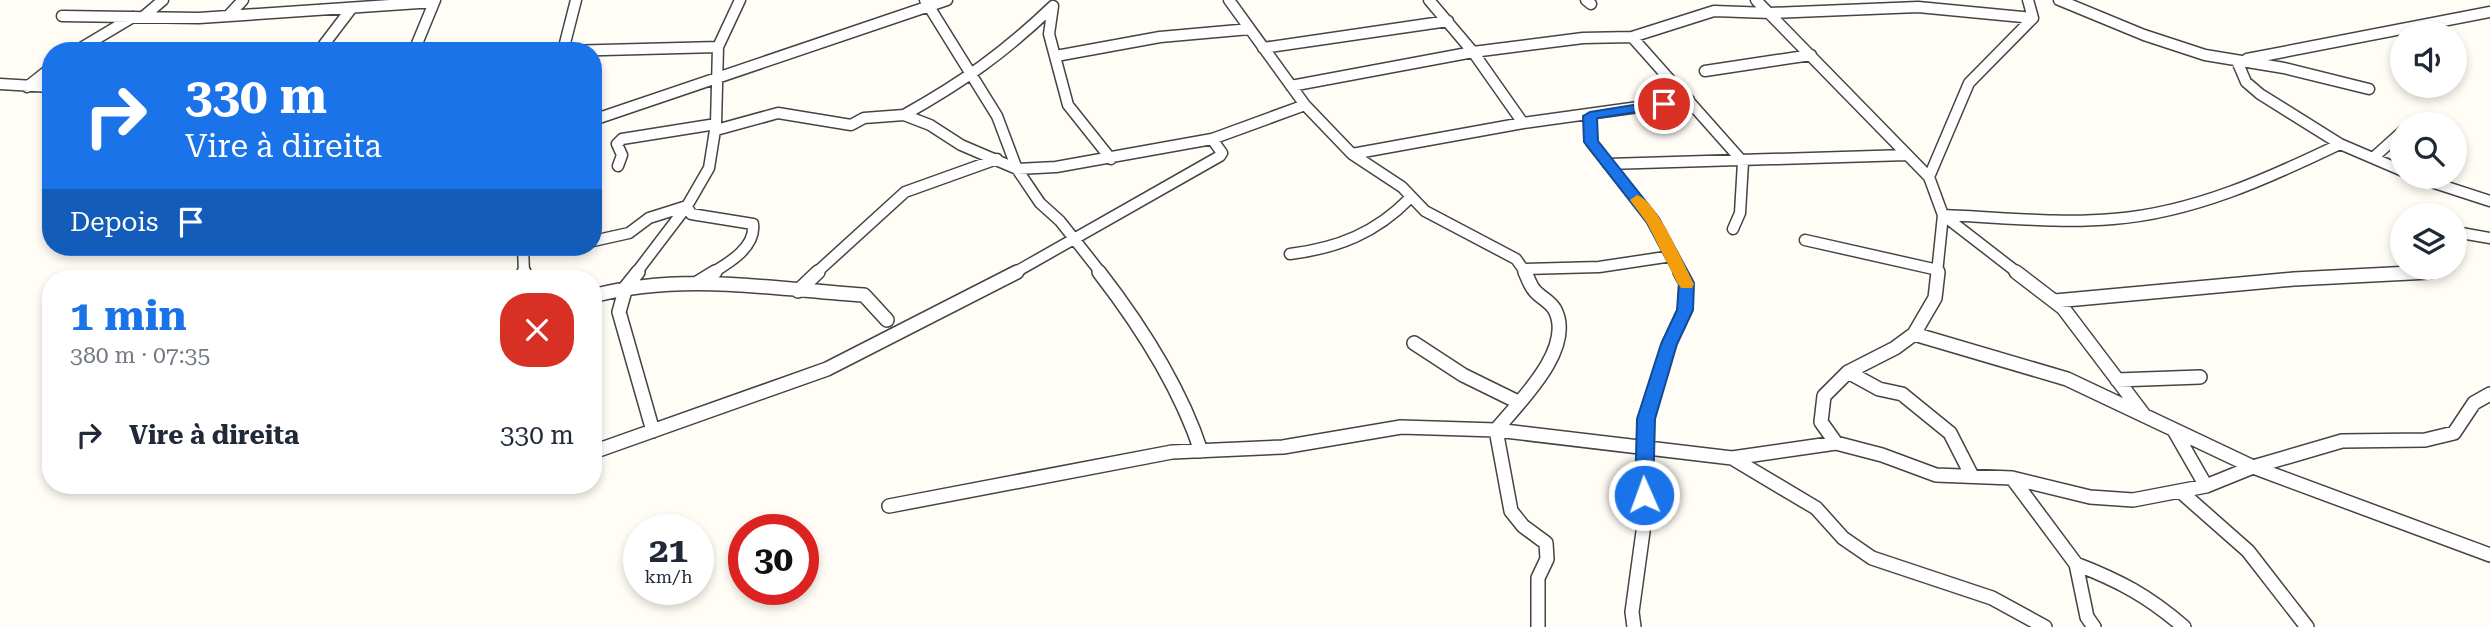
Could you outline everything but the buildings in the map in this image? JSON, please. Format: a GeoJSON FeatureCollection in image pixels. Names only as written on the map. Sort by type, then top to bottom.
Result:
{"type":"FeatureCollection","features":[{"type":"Feature","properties":{"kind":"street"},"geometry":{"type":"LineString","coordinates":[[92,42],[163,0]]}},
{"type":"Feature","properties":{"kind":"street"},"geometry":{"type":"LineString","coordinates":[[228,16],[243,0]]}},
{"type":"Feature","properties":{"kind":"street"},"geometry":{"type":"LineString","coordinates":[[318,12],[327,0]]}},
{"type":"Feature","properties":{"kind":"street"},"geometry":{"type":"LineString","coordinates":[[566,42],[576,0]]}},
{"type":"Feature","properties":{"kind":"street"},"geometry":{"type":"LineString","coordinates":[[653,431],[619,312],[626,287],[687,206],[709,167],[716,127],[715,79],[718,47],[740,0]]}},
{"type":"Feature","properties":{"kind":"street"},"geometry":{"type":"LineString","coordinates":[[602,117],[927,3],[947,0]]}},
{"type":"Feature","properties":{"kind":"street"},"geometry":{"type":"LineString","coordinates":[[1229,0],[1305,105],[1352,154],[1402,187],[1425,211],[1516,258],[1525,269],[1534,290],[1557,311],[1562,335],[1556,354],[1496,430],[1511,511],[1523,526],[1546,543],[1548,552],[1538,578],[1538,626]]}},
{"type":"Feature","properties":{"kind":"street"},"geometry":{"type":"LineString","coordinates":[[1429,0],[1473,52],[1523,123]]}},
{"type":"Feature","properties":{"kind":"street"},"geometry":{"type":"LineString","coordinates":[[1756,0],[1929,177],[1943,215],[1935,298],[1914,334],[1895,348],[1848,372],[1824,396],[1820,408],[1821,422],[1836,443]]}},
{"type":"Feature","properties":{"kind":"street"},"geometry":{"type":"LineString","coordinates":[[2028,0],[2033,18]]}},
{"type":"Feature","properties":{"kind":"street"},"geometry":{"type":"LineString","coordinates":[[2059,0],[2144,35],[2205,55],[2284,68],[2369,89]]}},
{"type":"Feature","properties":{"kind":"street"},"geometry":{"type":"LineString","coordinates":[[62,16],[228,16],[318,12],[435,1],[418,42]]}},
{"type":"Feature","properties":{"kind":"street"},"geometry":{"type":"LineString","coordinates":[[927,3],[997,116],[1017,169],[1040,203],[1060,220],[1119,297],[1188,412],[1201,451]]}},
{"type":"Feature","properties":{"kind":"street"},"geometry":{"type":"LineString","coordinates":[[1054,3],[1049,34],[1068,105],[1111,159]]}},
{"type":"Feature","properties":{"kind":"street"},"geometry":{"type":"LineString","coordinates":[[618,166],[622,155],[617,144],[622,139],[716,127],[778,113],[798,114],[840,125],[851,125],[864,118],[904,115],[952,88],[1011,47],[1054,3]]}},
{"type":"Feature","properties":{"kind":"street"},"geometry":{"type":"LineString","coordinates":[[1291,86],[1473,52],[1583,38],[1632,37],[1714,11],[1770,13],[1918,7],[2033,18]]}},
{"type":"Feature","properties":{"kind":"street"},"geometry":{"type":"LineString","coordinates":[[326,42],[351,9]]}},
{"type":"Feature","properties":{"kind":"street"},"geometry":{"type":"LineString","coordinates":[[2237,61],[2490,12]]}},
{"type":"Feature","properties":{"kind":"street"},"geometry":{"type":"LineString","coordinates":[[1929,177],[1969,83],[2033,18]]}},
{"type":"Feature","properties":{"kind":"street"},"geometry":{"type":"LineString","coordinates":[[2469,18],[2490,21]]}},
{"type":"Feature","properties":{"kind":"street"},"geometry":{"type":"LineString","coordinates":[[1263,48],[1448,21]]}},
{"type":"Feature","properties":{"kind":"street"},"geometry":{"type":"LineString","coordinates":[[1056,56],[1160,37],[1250,29]]}},
{"type":"Feature","properties":{"kind":"street"},"geometry":{"type":"LineString","coordinates":[[1632,37],[1743,162],[1740,213],[1734,229]]}},
{"type":"Feature","properties":{"kind":"street"},"geometry":{"type":"LineString","coordinates":[[602,50],[718,47]]}},
{"type":"Feature","properties":{"kind":"street"},"geometry":{"type":"LineString","coordinates":[[1705,71],[1811,55]]}},
{"type":"Feature","properties":{"kind":"street"},"geometry":{"type":"LineString","coordinates":[[2237,61],[2246,82],[2260,94],[2340,144],[2390,165]]}},
{"type":"Feature","properties":{"kind":"street"},"geometry":{"type":"LineString","coordinates":[[27,87],[42,75]]}},
{"type":"Feature","properties":{"kind":"street"},"geometry":{"type":"LineString","coordinates":[[0,85],[42,87]]}},
{"type":"Feature","properties":{"kind":"street"},"geometry":{"type":"LineString","coordinates":[[1352,154],[1523,123],[1590,116],[1689,100]]}},
{"type":"Feature","properties":{"kind":"street"},"geometry":{"type":"LineString","coordinates":[[904,115],[930,125],[961,145],[1017,169],[1056,167],[1111,159],[1212,139],[1305,105]]}},
{"type":"Feature","properties":{"kind":"street"},"geometry":{"type":"LineString","coordinates":[[1590,116],[1591,142],[1654,222],[1686,283],[1685,310],[1669,344],[1646,419],[1643,447],[1645,517],[1632,612],[1634,627]]}},
{"type":"Feature","properties":{"kind":"street"},"geometry":{"type":"LineString","coordinates":[[602,449],[827,369],[1008,277],[1220,156],[1222,153],[1212,139]]}},
{"type":"Feature","properties":{"kind":"street"},"geometry":{"type":"LineString","coordinates":[[2373,158],[2390,143]]}},
{"type":"Feature","properties":{"kind":"street"},"geometry":{"type":"LineString","coordinates":[[1943,215],[2114,219],[2201,203],[2299,164],[2340,144]]}},
{"type":"Feature","properties":{"kind":"street"},"geometry":{"type":"LineString","coordinates":[[1608,164],[1907,155]]}},
{"type":"Feature","properties":{"kind":"street"},"geometry":{"type":"LineString","coordinates":[[798,291],[869,222],[905,192],[997,159]]}},
{"type":"Feature","properties":{"kind":"street"},"geometry":{"type":"LineString","coordinates":[[2453,189],[2490,201]]}},
{"type":"Feature","properties":{"kind":"street"},"geometry":{"type":"LineString","coordinates":[[1290,254],[1346,245],[1396,215],[1410,198]]}},
{"type":"Feature","properties":{"kind":"street"},"geometry":{"type":"LineString","coordinates":[[602,239],[629,233],[649,218],[687,206]]}},
{"type":"Feature","properties":{"kind":"street"},"geometry":{"type":"LineString","coordinates":[[687,206],[691,214],[753,224],[754,231],[738,257],[697,283]]}},
{"type":"Feature","properties":{"kind":"street"},"geometry":{"type":"LineString","coordinates":[[1943,215],[2055,301],[2146,418]]}},
{"type":"Feature","properties":{"kind":"street"},"geometry":{"type":"LineString","coordinates":[[2467,234],[2490,238]]}},
{"type":"Feature","properties":{"kind":"street"},"geometry":{"type":"LineString","coordinates":[[1805,240],[1938,270]]}},
{"type":"Feature","properties":{"kind":"street"},"geometry":{"type":"LineString","coordinates":[[1525,269],[1599,267],[1624,261],[1672,257]]}},
{"type":"Feature","properties":{"kind":"street"},"geometry":{"type":"LineString","coordinates":[[2055,301],[2294,279],[2390,274]]}},
{"type":"Feature","properties":{"kind":"street"},"geometry":{"type":"LineString","coordinates":[[602,294],[626,287],[740,282],[798,291],[864,295],[887,320]]}},
{"type":"Feature","properties":{"kind":"street"},"geometry":{"type":"LineString","coordinates":[[1914,334],[2067,379],[2253,467],[2490,555]]}},
{"type":"Feature","properties":{"kind":"street"},"geometry":{"type":"LineString","coordinates":[[1414,343],[1463,375],[1518,402]]}},
{"type":"Feature","properties":{"kind":"street"},"geometry":{"type":"LineString","coordinates":[[1848,372],[1879,389],[1902,394],[1950,433],[1972,476]]}},
{"type":"Feature","properties":{"kind":"street"},"geometry":{"type":"LineString","coordinates":[[2117,380],[2200,377]]}},
{"type":"Feature","properties":{"kind":"street"},"geometry":{"type":"LineString","coordinates":[[889,506],[1172,452],[1283,447],[1401,427],[1496,430],[1732,458],[1836,443],[1882,455],[1936,474],[2012,478],[2090,497],[2133,500],[2206,486],[2253,467],[2342,441],[2425,440],[2454,433],[2474,403],[2490,394]]}},
{"type":"Feature","properties":{"kind":"street"},"geometry":{"type":"LineString","coordinates":[[2174,431],[2206,486]]}},
{"type":"Feature","properties":{"kind":"street"},"geometry":{"type":"LineString","coordinates":[[1732,458],[1816,508],[1843,538],[1872,558],[1913,575],[1992,598],[2045,627]]}},
{"type":"Feature","properties":{"kind":"street"},"geometry":{"type":"LineString","coordinates":[[2012,478],[2076,564],[2087,617],[2094,627]]}},
{"type":"Feature","properties":{"kind":"street"},"geometry":{"type":"LineString","coordinates":[[2180,491],[2248,551],[2307,627]]}},
{"type":"Feature","properties":{"kind":"street"},"geometry":{"type":"LineString","coordinates":[[2076,564],[2123,582],[2150,598],[2184,627]]}},
{"type":"Feature","properties":{"kind":"slow traffic"},"geometry":{"type":"LineString","coordinates":[[1637,200],[1654,222],[1686,284]]}},
{"type":"Feature","properties":{"kind":"route"},"geometry":{"type":"LineString","coordinates":[[1644,495],[1643,447],[1646,419],[1669,344],[1685,310],[1686,283],[1654,222],[1591,142],[1590,116],[1664,104]]}}]}
